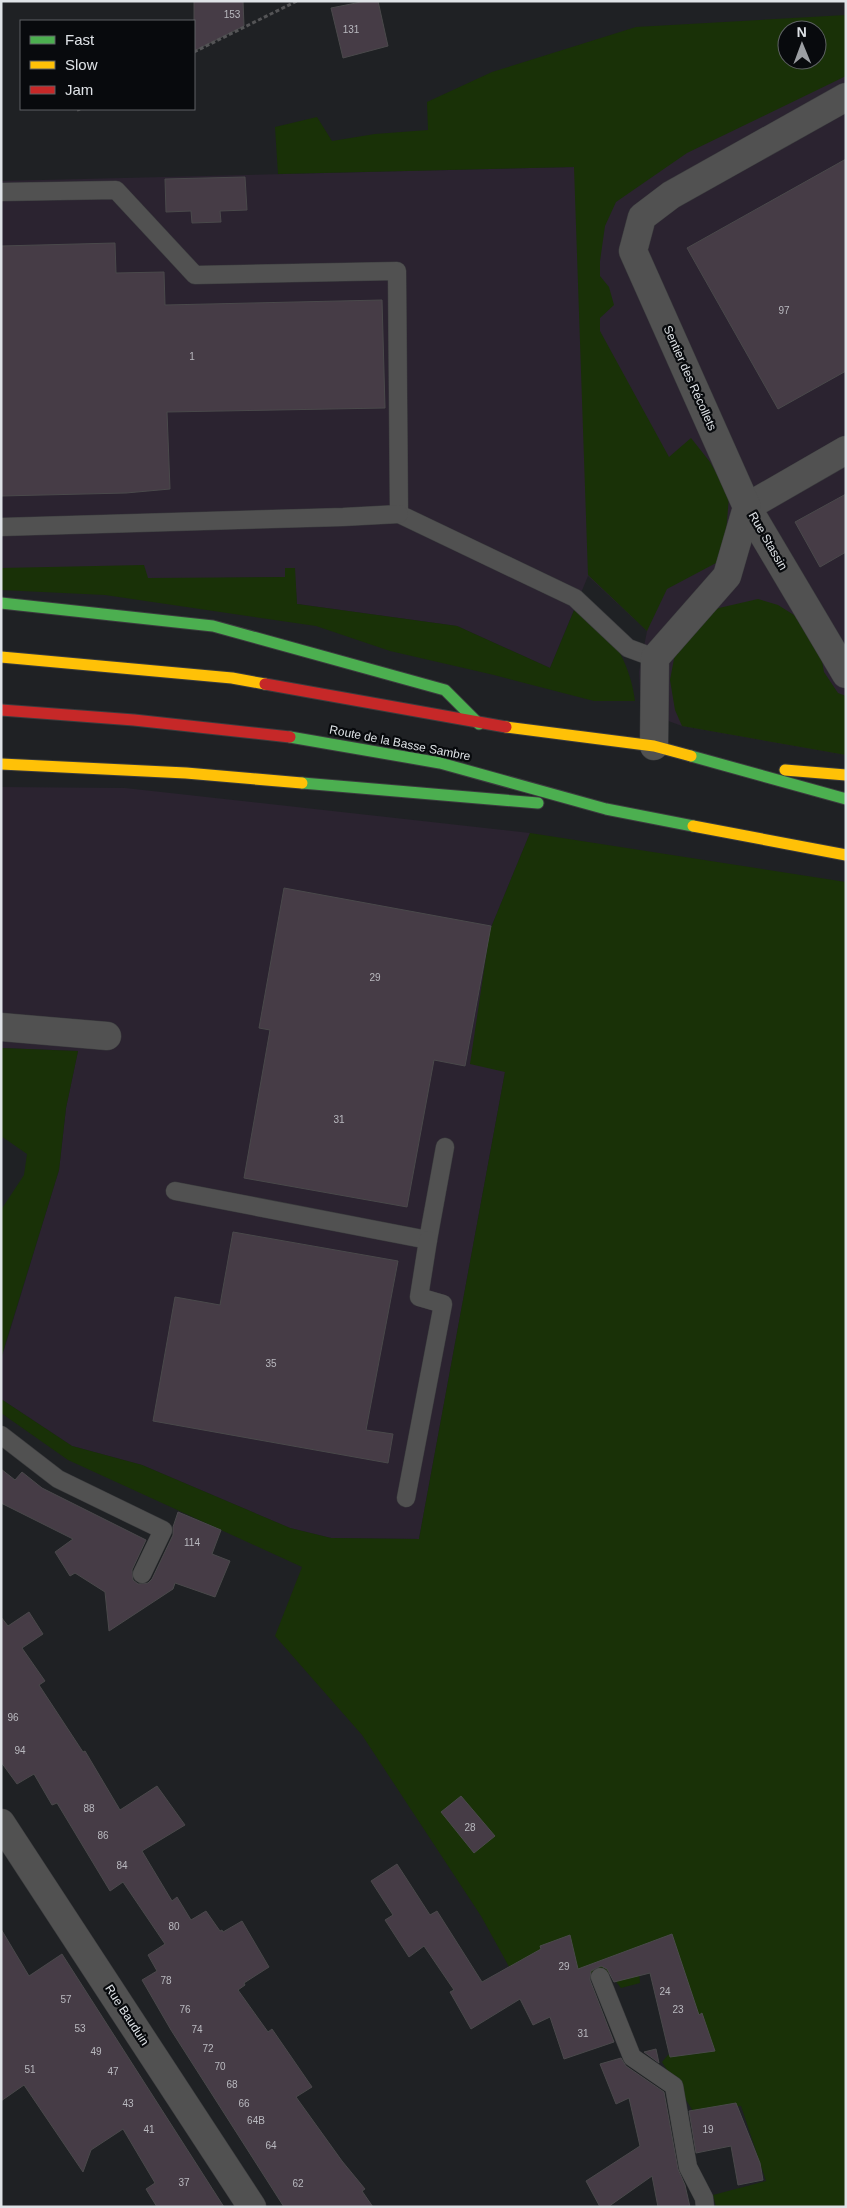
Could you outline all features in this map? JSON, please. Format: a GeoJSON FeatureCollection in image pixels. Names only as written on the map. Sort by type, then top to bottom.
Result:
{"type":"FeatureCollection","features":[{"type":"Feature","properties":{"kind":"highway"},"geometry":{"type":"LineString","coordinates":[[1,603],[213,626],[445,690],[479,724]]}},
{"type":"Feature","properties":{"kind":"highway"},"geometry":{"type":"LineString","coordinates":[[1,657],[232,678],[479,724],[654,746],[846,799]]}},
{"type":"Feature","properties":{"kind":"highway","name":"Route de la Basse Sambre"},"geometry":{"type":"LineString","coordinates":[[1,710],[134,720],[303,738],[440,763],[606,809],[846,855]]}},
{"type":"Feature","properties":{"kind":"highway"},"geometry":{"type":"LineString","coordinates":[[1,764],[186,773],[606,809]]}},
{"type":"Feature","properties":{"kind":"highway"},"geometry":{"type":"LineString","coordinates":[[714,764],[846,775]]}},
{"type":"Feature","properties":{"kind":"highway"},"geometry":{"type":"LineString","coordinates":[[740,834],[819,862]]}},
{"type":"Feature","properties":{"kind":"street","name":"Sentier des Récollets"},"geometry":{"type":"LineString","coordinates":[[747,507],[633,251],[642,217],[671,195],[846,97]]}},
{"type":"Feature","properties":{"kind":"street","name":"Rue Stassin"},"geometry":{"type":"LineString","coordinates":[[846,450],[747,507],[846,674]]}},
{"type":"Feature","properties":{"kind":"street"},"geometry":{"type":"LineString","coordinates":[[654,746],[655,658],[727,576],[747,507]]}},
{"type":"Feature","properties":{"kind":"street"},"geometry":{"type":"LineString","coordinates":[[1,1027],[107,1036]]}},
{"type":"Feature","properties":{"kind":"street","name":"Rue Bauduin"},"geometry":{"type":"LineString","coordinates":[[1,1822],[252,2207]]}},
{"type":"Feature","properties":{"kind":"lane"},"geometry":{"type":"LineString","coordinates":[[1,192],[116,190],[195,275],[397,271],[399,514]]}},
{"type":"Feature","properties":{"kind":"lane"},"geometry":{"type":"LineString","coordinates":[[1,527],[399,514],[576,598],[628,648],[655,658]]}},
{"type":"Feature","properties":{"kind":"lane"},"geometry":{"type":"LineString","coordinates":[[406,1498],[443,1304],[419,1297],[444,1147]]}},
{"type":"Feature","properties":{"kind":"lane"},"geometry":{"type":"LineString","coordinates":[[175,1191],[428,1240]]}},
{"type":"Feature","properties":{"kind":"lane"},"geometry":{"type":"LineString","coordinates":[[1,1435],[58,1479],[163,1530],[142,1574]]}},
{"type":"Feature","properties":{"kind":"lane"},"geometry":{"type":"LineString","coordinates":[[600,1977],[632,2057],[674,2086],[688,2168],[704,2198],[706,2207]]}},
{"type":"Feature","properties":{"kind":"path"},"geometry":{"type":"LineString","coordinates":[[195,52],[296,1]]}},
{"type":"Feature","properties":{"kind":"shaded area"},"geometry":{"type":"Polygon","coordinates":[[[846,52],[846,755],[682,726],[641,711],[639,672],[647,631],[588,576],[550,668],[457,626],[297,604],[294,568],[285,577],[143,579],[1,568],[1,181],[574,167],[803,70],[827,70],[827,60],[846,52]]]}},
{"type":"Feature","properties":{"kind":"shaded area"},"geometry":{"type":"Polygon","coordinates":[[[1,787],[125,788],[530,833],[490,930],[505,1072],[419,1539],[331,1538],[290,1528],[142,1465],[72,1446],[1,1399],[1,1360],[59,1170],[66,1108],[78,1051],[1,1048],[1,787]]]}},
{"type":"Feature","properties":{"kind":"green space"},"geometry":{"type":"Polygon","coordinates":[[[846,15],[846,76],[687,153],[616,202],[605,226],[600,276],[609,287],[614,305],[600,318],[600,331],[669,457],[691,438],[710,462],[729,496],[725,546],[716,563],[667,589],[647,631],[588,575],[574,167],[278,174],[275,127],[317,117],[332,141],[375,134],[428,130],[427,102],[492,72],[636,27],[846,15]]]}},
{"type":"Feature","properties":{"kind":"green space"},"geometry":{"type":"Polygon","coordinates":[[[144,565],[148,578],[285,577],[285,568],[295,568],[297,604],[457,626],[550,668],[575,608],[597,624],[619,651],[628,671],[635,701],[594,701],[390,651],[316,626],[105,595],[1,590],[1,568],[144,565]]]}},
{"type":"Feature","properties":{"kind":"green space"},"geometry":{"type":"Polygon","coordinates":[[[758,599],[778,605],[794,615],[804,630],[819,644],[824,672],[838,693],[846,696],[846,755],[682,726],[675,710],[670,680],[677,643],[702,618],[719,608],[758,599]]]}},
{"type":"Feature","properties":{"kind":"green space"},"geometry":{"type":"Polygon","coordinates":[[[530,833],[846,882],[846,2207],[716,2207],[713,2195],[766,2181],[741,2106],[693,2111],[662,2062],[668,2055],[698,2054],[685,1974],[638,1961],[640,1983],[621,1988],[610,1974],[524,1994],[481,1916],[362,1735],[275,1636],[302,1567],[68,1460],[1,1413],[1,1399],[72,1446],[142,1465],[290,1528],[331,1538],[419,1539],[505,1072],[470,1064],[490,930],[530,833]]]}},
{"type":"Feature","properties":{"kind":"green space"},"geometry":{"type":"Polygon","coordinates":[[[1,1048],[78,1051],[66,1108],[59,1170],[1,1358],[1,1210],[24,1175],[27,1154],[1,1136],[1,1048]]]}},
{"type":"Feature","properties":{"kind":"building"},"geometry":{"type":"Polygon","coordinates":[[[194,1],[243,1],[244,26],[195,50],[194,1]]]}},
{"type":"Feature","properties":{"kind":"building"},"geometry":{"type":"Polygon","coordinates":[[[366,1],[378,1],[388,46],[343,58],[331,8],[366,1]]]}},
{"type":"Feature","properties":{"kind":"building"},"geometry":{"type":"Polygon","coordinates":[[[846,159],[846,371],[778,409],[687,248],[846,159]]]}},
{"type":"Feature","properties":{"kind":"building"},"geometry":{"type":"Polygon","coordinates":[[[245,177],[247,210],[220,211],[221,222],[192,223],[191,211],[166,212],[165,179],[245,177]]]}},
{"type":"Feature","properties":{"kind":"building"},"geometry":{"type":"Polygon","coordinates":[[[115,243],[116,273],[164,272],[165,305],[382,300],[385,408],[167,412],[170,489],[126,493],[1,496],[1,246],[115,243]]]}},
{"type":"Feature","properties":{"kind":"building"},"geometry":{"type":"Polygon","coordinates":[[[846,494],[846,552],[820,567],[795,522],[846,494]]]}},
{"type":"Feature","properties":{"kind":"building"},"geometry":{"type":"Polygon","coordinates":[[[284,888],[491,926],[465,1066],[434,1060],[407,1207],[244,1178],[270,1030],[259,1028],[284,888]]]}},
{"type":"Feature","properties":{"kind":"building"},"geometry":{"type":"Polygon","coordinates":[[[233,1232],[398,1261],[366,1430],[393,1434],[388,1463],[153,1421],[175,1297],[220,1305],[233,1232]]]}},
{"type":"Feature","properties":{"kind":"building"},"geometry":{"type":"Polygon","coordinates":[[[1,1469],[15,1480],[22,1472],[42,1488],[146,1540],[132,1570],[133,1580],[138,1584],[148,1583],[152,1579],[173,1535],[173,1527],[178,1512],[221,1530],[212,1554],[230,1561],[215,1597],[175,1583],[173,1589],[109,1631],[105,1592],[75,1573],[70,1576],[55,1552],[73,1539],[1,1503],[1,1469]]]}},
{"type":"Feature","properties":{"kind":"building"},"geometry":{"type":"Polygon","coordinates":[[[29,1612],[43,1634],[22,1648],[45,1681],[39,1685],[83,1752],[85,1751],[120,1810],[157,1786],[185,1825],[142,1851],[172,1901],[177,1897],[191,1920],[206,1911],[220,1931],[222,1930],[223,1932],[242,1921],[269,1967],[244,1983],[245,1985],[238,1990],[268,2032],[272,2029],[312,2087],[296,2097],[342,2161],[365,2189],[362,2191],[373,2207],[284,2207],[171,2030],[142,1980],[157,1971],[148,1955],[165,1944],[123,1882],[110,1891],[57,1803],[52,1805],[34,1774],[17,1784],[1,1762],[1,1617],[8,1626],[29,1612]]]}},
{"type":"Feature","properties":{"kind":"building"},"geometry":{"type":"Polygon","coordinates":[[[461,1796],[495,1836],[474,1853],[441,1812],[461,1796]]]}},
{"type":"Feature","properties":{"kind":"building"},"geometry":{"type":"Polygon","coordinates":[[[397,1864],[430,1915],[437,1911],[482,1982],[541,1949],[540,1946],[570,1935],[578,1969],[672,1934],[699,2015],[702,2013],[715,2051],[670,2057],[650,1973],[614,1982],[607,1969],[601,1966],[591,1971],[590,1980],[614,2042],[564,2059],[550,2017],[533,2025],[520,1999],[471,2029],[450,1992],[454,1990],[424,1946],[409,1957],[385,1920],[393,1915],[371,1881],[397,1864]]]}},
{"type":"Feature","properties":{"kind":"building"},"geometry":{"type":"Polygon","coordinates":[[[1,1929],[29,1976],[62,1954],[224,2207],[157,2207],[146,2189],[155,2183],[123,2129],[91,2150],[83,2172],[24,2085],[1,2101],[1,1929]]]}},
{"type":"Feature","properties":{"kind":"building"},"geometry":{"type":"Polygon","coordinates":[[[656,2049],[659,2063],[644,2052],[656,2049]]]}},
{"type":"Feature","properties":{"kind":"building"},"geometry":{"type":"Polygon","coordinates":[[[621,2058],[626,2066],[664,2092],[678,2169],[685,2185],[690,2207],[658,2207],[652,2176],[608,2207],[600,2207],[586,2181],[640,2146],[629,2098],[616,2104],[600,2064],[621,2058]]]}},
{"type":"Feature","properties":{"kind":"building"},"geometry":{"type":"Polygon","coordinates":[[[736,2103],[760,2163],[763,2180],[738,2185],[731,2146],[696,2153],[689,2111],[736,2103]]]}},
{"type":"Feature","properties":{"kind":"traffic: fast"},"geometry":{"type":"LineString","coordinates":[[1,603],[213,626],[445,690],[479,724]]}},
{"type":"Feature","properties":{"kind":"traffic: fast"},"geometry":{"type":"LineString","coordinates":[[290,737],[440,763],[606,809],[693,826]]}},
{"type":"Feature","properties":{"kind":"traffic: fast"},"geometry":{"type":"LineString","coordinates":[[691,756],[846,799]]}},
{"type":"Feature","properties":{"kind":"traffic: fast"},"geometry":{"type":"LineString","coordinates":[[302,783],[538,803]]}},
{"type":"Feature","properties":{"kind":"traffic: slow"},"geometry":{"type":"LineString","coordinates":[[1,657],[232,678],[265,684]]}},
{"type":"Feature","properties":{"kind":"traffic: slow"},"geometry":{"type":"LineString","coordinates":[[506,727],[654,746],[691,756]]}},
{"type":"Feature","properties":{"kind":"traffic: slow"},"geometry":{"type":"LineString","coordinates":[[1,764],[186,773],[302,783]]}},
{"type":"Feature","properties":{"kind":"traffic: slow"},"geometry":{"type":"LineString","coordinates":[[785,770],[846,775]]}},
{"type":"Feature","properties":{"kind":"traffic: slow"},"geometry":{"type":"LineString","coordinates":[[693,826],[846,855]]}},
{"type":"Feature","properties":{"kind":"traffic: jam"},"geometry":{"type":"LineString","coordinates":[[265,684],[506,727]]}},
{"type":"Feature","properties":{"kind":"traffic: jam"},"geometry":{"type":"LineString","coordinates":[[1,710],[134,720],[290,737]]}}]}
